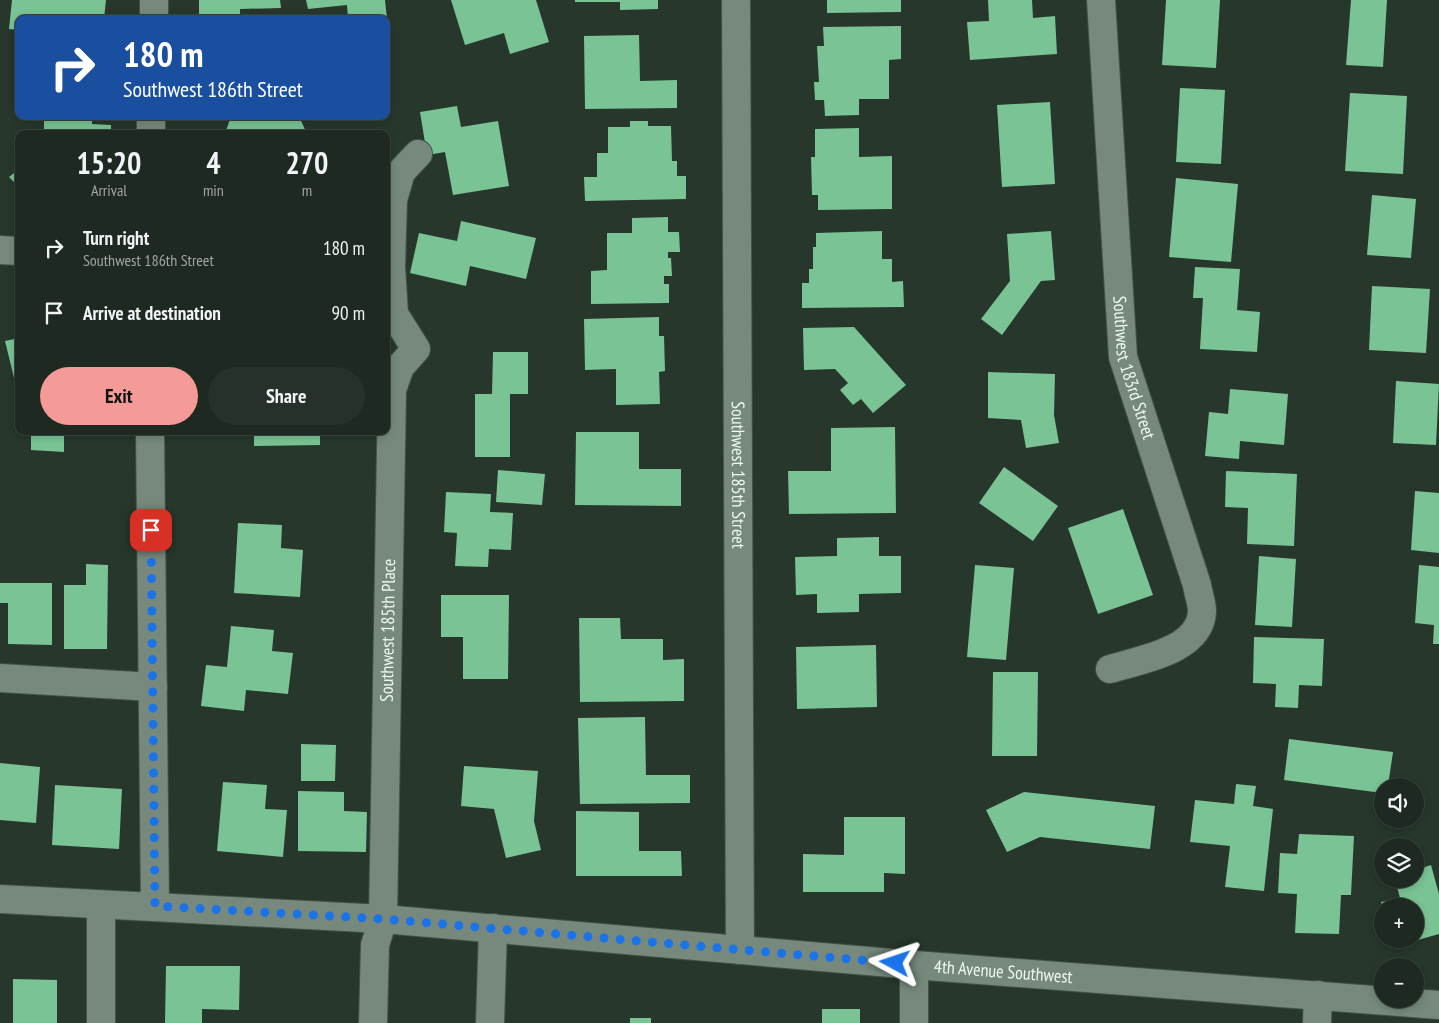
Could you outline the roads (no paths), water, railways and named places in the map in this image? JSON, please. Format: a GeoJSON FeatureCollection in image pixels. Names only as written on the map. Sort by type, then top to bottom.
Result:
{"type":"FeatureCollection","features":[{"type":"Feature","properties":{"kind":"street"},"geometry":{"type":"LineString","coordinates":[[154,0],[154,15]]}},
{"type":"Feature","properties":{"kind":"street","name":"Southwest 185th Street"},"geometry":{"type":"LineString","coordinates":[[736,0],[740,950]]}},
{"type":"Feature","properties":{"kind":"street","name":"Southwest 183rd Street"},"geometry":{"type":"LineString","coordinates":[[1101,0],[1123,357],[1197,585],[1202,612],[1196,631],[1175,649],[1110,668]]}},
{"type":"Feature","properties":{"kind":"street","name":"Southwest 185th Place"},"geometry":{"type":"LineString","coordinates":[[373,1023],[375,945],[383,919],[392,390],[400,367],[416,349],[394,314],[391,267],[393,200],[401,172],[418,154]]}},
{"type":"Feature","properties":{"kind":"street"},"geometry":{"type":"LineString","coordinates":[[0,250],[15,251]]}},
{"type":"Feature","properties":{"kind":"street"},"geometry":{"type":"LineString","coordinates":[[150,435],[155,906]]}},
{"type":"Feature","properties":{"kind":"street"},"geometry":{"type":"LineString","coordinates":[[0,678],[153,687]]}},
{"type":"Feature","properties":{"kind":"street","name":"4th Avenue Southwest"},"geometry":{"type":"LineString","coordinates":[[0,899],[101,906],[155,906],[383,919],[914,965],[1318,995],[1439,1006]]}},
{"type":"Feature","properties":{"kind":"street"},"geometry":{"type":"LineString","coordinates":[[101,906],[101,1023]]}},
{"type":"Feature","properties":{"kind":"street"},"geometry":{"type":"LineString","coordinates":[[490,1023],[493,928]]}},
{"type":"Feature","properties":{"kind":"street"},"geometry":{"type":"LineString","coordinates":[[914,965],[914,1023]]}},
{"type":"Feature","properties":{"kind":"street"},"geometry":{"type":"LineString","coordinates":[[1317,1023],[1318,995]]}}]}
